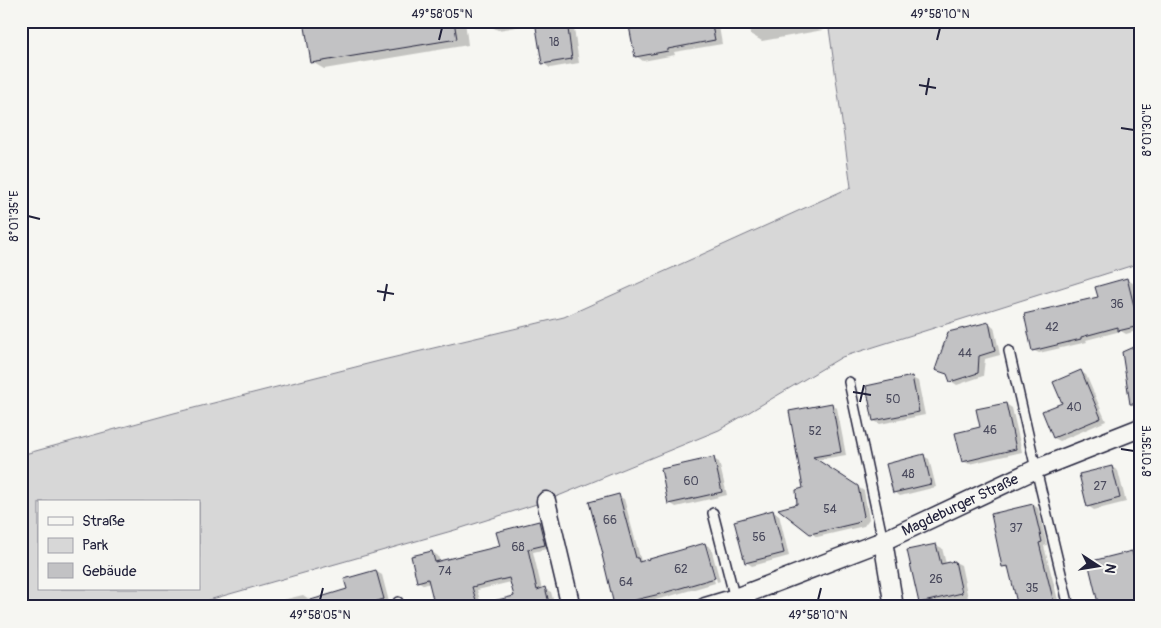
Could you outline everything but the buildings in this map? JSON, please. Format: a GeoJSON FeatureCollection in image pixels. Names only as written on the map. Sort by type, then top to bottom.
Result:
{"type":"FeatureCollection","features":[{"type":"Feature","properties":{"kind":"street","name":"Magdeburger Straße"},"geometry":{"type":"LineString","coordinates":[[705,607],[736,602],[883,540],[1036,469],[1140,428]]}},
{"type":"Feature","properties":{"kind":"street"},"geometry":{"type":"LineString","coordinates":[[546,501],[571,607]]}},
{"type":"Feature","properties":{"kind":"street"},"geometry":{"type":"LineString","coordinates":[[883,540],[894,607]]}},
{"type":"Feature","properties":{"kind":"lane","name":"Magdeburger Straße"},"geometry":{"type":"LineString","coordinates":[[1009,351],[1069,607]]}},
{"type":"Feature","properties":{"kind":"lane","name":"Magdeburger Straße"},"geometry":{"type":"LineString","coordinates":[[849,382],[883,540]]}},
{"type":"Feature","properties":{"kind":"lane"},"geometry":{"type":"LineString","coordinates":[[714,513],[736,602]]}},
{"type":"Feature","properties":{"kind":"green space"},"geometry":{"type":"Polygon","coordinates":[[[828,21],[1140,21],[1140,263],[842,357],[719,430],[546,501],[455,530],[184,607],[21,607],[21,455],[174,413],[383,360],[564,317],[851,187],[828,21]]]}}]}
